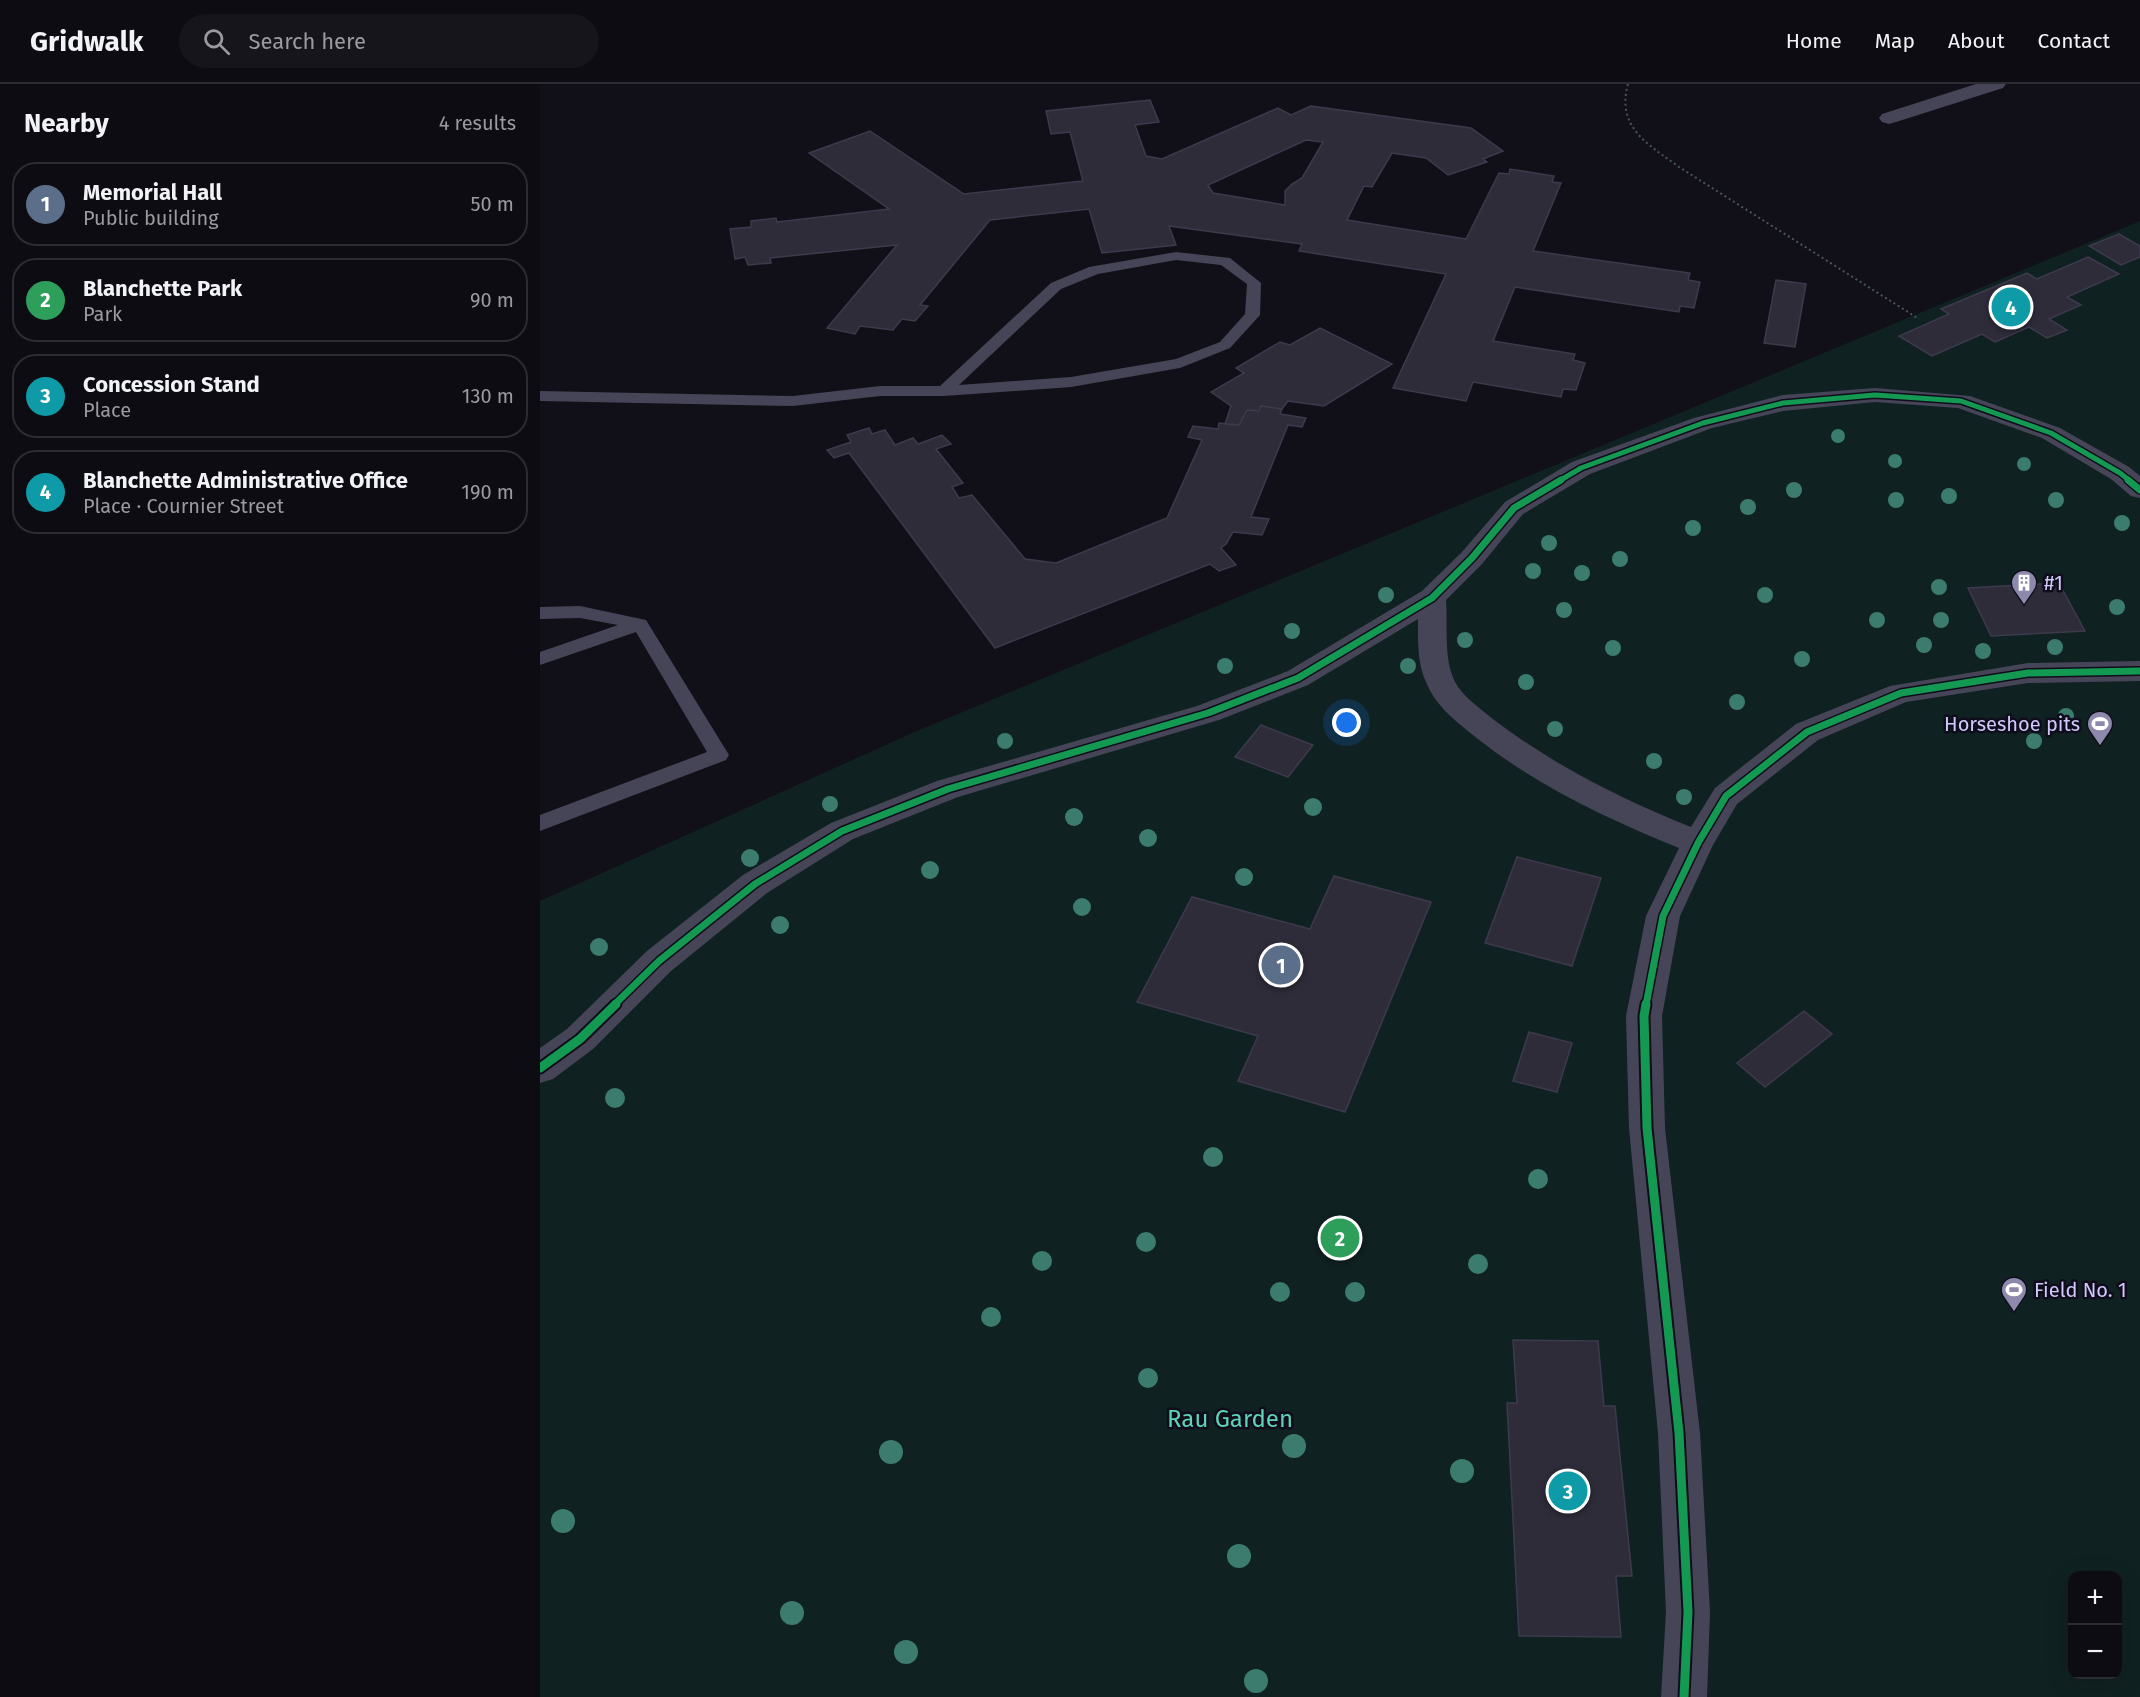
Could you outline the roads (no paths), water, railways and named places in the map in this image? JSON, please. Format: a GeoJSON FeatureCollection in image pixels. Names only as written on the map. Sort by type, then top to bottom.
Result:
{"type":"FeatureCollection","features":[{"type":"Feature","properties":{"kind":"street"},"geometry":{"type":"LineString","coordinates":[[1889,118],[1996,84]]}},
{"type":"Feature","properties":{"kind":"street"},"geometry":{"type":"LineString","coordinates":[[540,1068],[580,1040],[659,961],[755,884],[842,831],[948,789],[1208,713],[1298,678],[1432,598],[1472,558],[1514,508],[1581,468],[1703,423],[1783,403],[1875,395],[1961,401],[2051,433],[2120,473],[2135,486]]}},
{"type":"Feature","properties":{"kind":"street"},"geometry":{"type":"LineString","coordinates":[[1432,598],[1435,668],[1452,700],[1469,716],[1529,761],[1596,801],[1698,843]]}},
{"type":"Feature","properties":{"kind":"street"},"geometry":{"type":"LineString","coordinates":[[1684,1697],[1689,1612],[1679,1433],[1647,1128],[1644,1016],[1664,916],[1698,843],[1726,796],[1807,732],[1901,693],[2028,673],[2140,671]]}},
{"type":"Feature","properties":{"kind":"lane"},"geometry":{"type":"LineString","coordinates":[[540,396],[793,401],[880,391],[944,391],[1071,382],[1180,363],[1225,345],[1252,315],[1254,283],[1225,261],[1176,256],[1094,270],[1056,286],[944,391]]}},
{"type":"Feature","properties":{"kind":"lane"},"geometry":{"type":"LineString","coordinates":[[540,613],[580,612],[640,624],[719,755],[540,823]]}},
{"type":"Feature","properties":{"kind":"lane"},"geometry":{"type":"LineString","coordinates":[[540,659],[640,624]]}},
{"type":"Feature","properties":{"kind":"place","name":"Blanchette Administrative Office"},"geometry":{"type":"Point","coordinates":[2011,307]}},
{"type":"Feature","properties":{"kind":"place","name":"#1"},"geometry":{"type":"Point","coordinates":[2024,606]}},
{"type":"Feature","properties":{"kind":"place","name":"Horseshoe pits"},"geometry":{"type":"Point","coordinates":[2100,747]}},
{"type":"Feature","properties":{"kind":"place","name":"Memorial Hall"},"geometry":{"type":"Point","coordinates":[1281,965]}},
{"type":"Feature","properties":{"kind":"place","name":"Blanchette Park"},"geometry":{"type":"Point","coordinates":[1340,1238]}},
{"type":"Feature","properties":{"kind":"place","name":"Field No. 1"},"geometry":{"type":"Point","coordinates":[2014,1313]}},
{"type":"Feature","properties":{"kind":"place","name":"Concession Stand"},"geometry":{"type":"Point","coordinates":[1568,1491]}},
{"type":"Feature","properties":{"kind":"park label","name":"Rau Garden"},"geometry":{"type":"Point","coordinates":[1230,1419]}}]}
